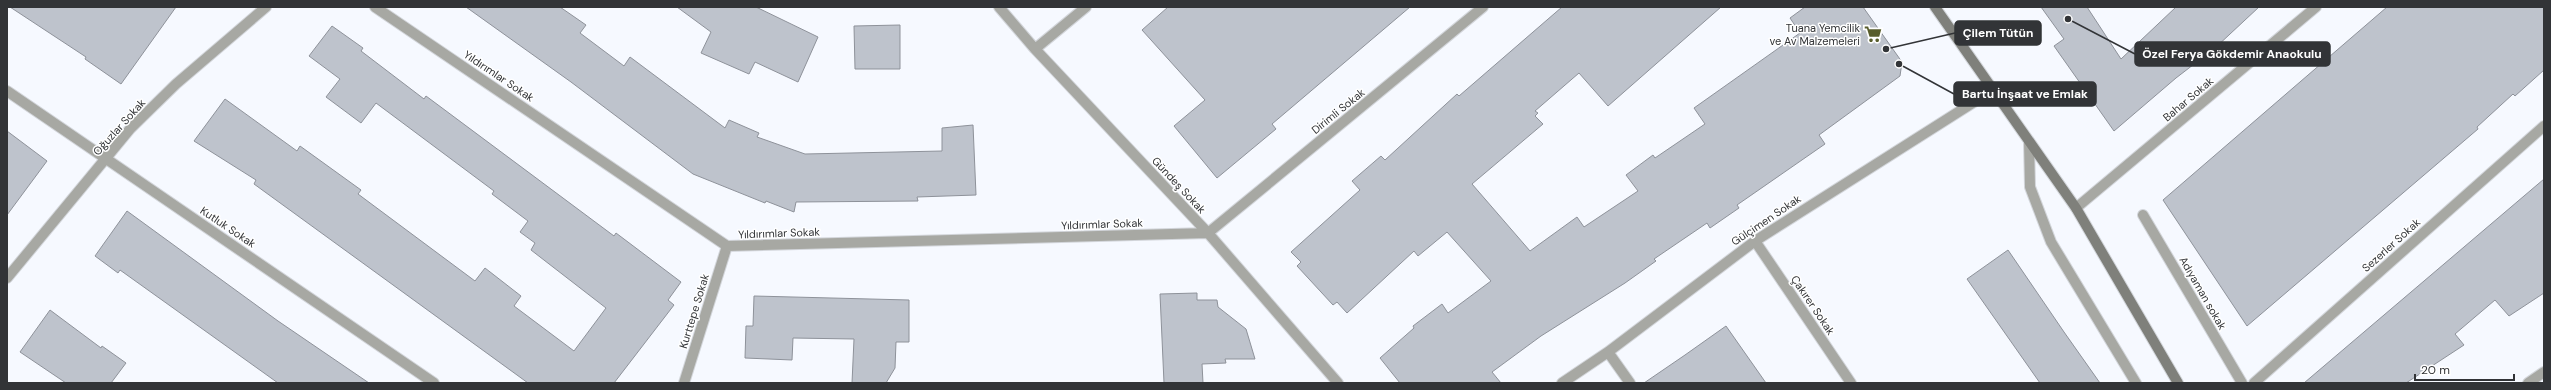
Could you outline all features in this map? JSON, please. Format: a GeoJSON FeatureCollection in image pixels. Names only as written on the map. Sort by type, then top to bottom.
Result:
{"type":"FeatureCollection","features":[{"type":"Feature","properties":{"kind":"main road"},"geometry":{"type":"LineString","coordinates":[[1939,8],[1993,90],[2076,208],[2178,383]]}},
{"type":"Feature","properties":{"kind":"street","name":"Oğuzlar Sokak"},"geometry":{"type":"LineString","coordinates":[[7,278],[130,129],[176,84],[266,7]]}},
{"type":"Feature","properties":{"kind":"street","name":"Yıldırımlar Sokak"},"geometry":{"type":"LineString","coordinates":[[375,7],[727,246],[1208,233]]}},
{"type":"Feature","properties":{"kind":"street","name":"Gündeş Sokak"},"geometry":{"type":"LineString","coordinates":[[999,7],[1035,49],[1208,233],[1338,383]]}},
{"type":"Feature","properties":{"kind":"street"},"geometry":{"type":"LineString","coordinates":[[1035,49],[1086,7]]}},
{"type":"Feature","properties":{"kind":"street","name":"Dirimli Sokak"},"geometry":{"type":"LineString","coordinates":[[1208,233],[1483,7]]}},
{"type":"Feature","properties":{"kind":"street","name":"Bahar Sokak"},"geometry":{"type":"LineString","coordinates":[[2076,208],[2316,7]]}},
{"type":"Feature","properties":{"kind":"street","name":"Gülçimen Sokak"},"geometry":{"type":"LineString","coordinates":[[1562,383],[1608,352],[1755,241],[1993,90]]}},
{"type":"Feature","properties":{"kind":"street","name":"Kutluk Sokak"},"geometry":{"type":"LineString","coordinates":[[7,91],[434,383]]}},
{"type":"Feature","properties":{"kind":"street","name":"Sezerler Sokak"},"geometry":{"type":"LineString","coordinates":[[2254,383],[2544,126]]}},
{"type":"Feature","properties":{"kind":"street"},"geometry":{"type":"LineString","coordinates":[[2029,142],[2030,187],[2051,242],[2136,383]]}},
{"type":"Feature","properties":{"kind":"street","name":"Adıyaman sokak"},"geometry":{"type":"LineString","coordinates":[[2143,215],[2242,383]]}},
{"type":"Feature","properties":{"kind":"street","name":"Çakırer Sokak"},"geometry":{"type":"LineString","coordinates":[[1755,241],[1851,383]]}},
{"type":"Feature","properties":{"kind":"street","name":"Kurttepe Sokak"},"geometry":{"type":"LineString","coordinates":[[684,383],[727,246]]}},
{"type":"Feature","properties":{"kind":"street"},"geometry":{"type":"LineString","coordinates":[[1608,352],[1630,383]]}},
{"type":"Feature","properties":{"kind":"street"},"geometry":{"type":"LineString","coordinates":[[2528,383],[2544,372]]}},
{"type":"Feature","properties":{"kind":"building"},"geometry":{"type":"Polygon","coordinates":[[[10,7],[176,7],[121,84],[85,59],[86,57],[10,7]]]}},
{"type":"Feature","properties":{"kind":"building"},"geometry":{"type":"Polygon","coordinates":[[[466,7],[560,7],[586,25],[580,33],[624,66],[630,57],[725,128],[729,120],[759,133],[757,137],[805,154],[942,151],[942,128],[973,125],[976,195],[917,197],[918,201],[796,202],[794,212],[766,201],[765,203],[693,174],[571,82],[466,7]]]}},
{"type":"Feature","properties":{"kind":"building"},"geometry":{"type":"Polygon","coordinates":[[[677,7],[756,7],[818,37],[798,82],[755,62],[749,74],[701,53],[711,32],[677,7]]]}},
{"type":"Feature","properties":{"kind":"building"},"geometry":{"type":"Polygon","coordinates":[[[1168,7],[1410,7],[1272,124],[1276,129],[1217,178],[1174,126],[1205,100],[1142,30],[1168,7]]]}},
{"type":"Feature","properties":{"kind":"building"},"geometry":{"type":"Polygon","coordinates":[[[1562,7],[1721,7],[1608,106],[1579,73],[1535,111],[1538,113],[1535,116],[1543,124],[1472,184],[1530,251],[1577,217],[1584,227],[1638,191],[1626,175],[1653,155],[1655,158],[1705,124],[1694,108],[1800,33],[1790,18],[1805,7],[1863,7],[1902,62],[1900,76],[1819,135],[1825,144],[1737,205],[1739,208],[1710,228],[1707,223],[1654,259],[1656,261],[1625,283],[1541,336],[1492,372],[1501,383],[1400,383],[1380,358],[1414,328],[1413,326],[1442,304],[1448,313],[1491,281],[1447,232],[1418,256],[1414,251],[1347,313],[1337,302],[1333,305],[1297,266],[1301,262],[1291,252],[1360,190],[1352,181],[1381,156],[1385,160],[1457,94],[1459,96],[1562,7]]]}},
{"type":"Feature","properties":{"kind":"building"},"geometry":{"type":"Polygon","coordinates":[[[2041,7],[2087,7],[2121,59],[2176,7],[2259,7],[2215,48],[2176,78],[2114,131],[2054,46],[2064,39],[2041,7]]]}},
{"type":"Feature","properties":{"kind":"building"},"geometry":{"type":"Polygon","coordinates":[[[2387,7],[2544,7],[2544,70],[2515,96],[2513,94],[2477,127],[2478,129],[2247,326],[2163,200],[2387,7]]]}},
{"type":"Feature","properties":{"kind":"building"},"geometry":{"type":"Polygon","coordinates":[[[900,25],[900,69],[855,69],[854,26],[900,25]]]}},
{"type":"Feature","properties":{"kind":"building"},"geometry":{"type":"Polygon","coordinates":[[[332,26],[363,48],[361,51],[424,99],[426,96],[614,236],[616,233],[681,282],[668,300],[674,305],[614,383],[528,383],[254,184],[256,180],[194,141],[225,99],[297,151],[300,146],[361,190],[358,194],[475,281],[485,268],[521,296],[514,306],[574,351],[606,308],[531,250],[535,243],[520,232],[528,221],[492,194],[494,191],[376,103],[361,123],[326,97],[340,79],[309,56],[332,26]]]}},
{"type":"Feature","properties":{"kind":"building"},"geometry":{"type":"Polygon","coordinates":[[[7,131],[47,161],[7,215],[7,131]]]}},
{"type":"Feature","properties":{"kind":"building"},"geometry":{"type":"Polygon","coordinates":[[[2544,179],[2544,293],[2509,316],[2495,300],[2455,334],[2464,345],[2406,383],[2304,383],[2544,179]]]}},
{"type":"Feature","properties":{"kind":"building"},"geometry":{"type":"Polygon","coordinates":[[[127,211],[278,321],[369,383],[278,383],[120,270],[118,273],[95,256],[127,211]]]}},
{"type":"Feature","properties":{"kind":"building"},"geometry":{"type":"Polygon","coordinates":[[[2008,250],[2100,383],[2040,383],[1967,279],[2008,250]]]}},
{"type":"Feature","properties":{"kind":"building"},"geometry":{"type":"Polygon","coordinates":[[[1197,293],[1197,300],[1217,300],[1218,307],[1246,329],[1255,359],[1225,359],[1226,363],[1202,364],[1203,383],[1164,383],[1160,294],[1197,293]]]}},
{"type":"Feature","properties":{"kind":"building"},"geometry":{"type":"Polygon","coordinates":[[[754,296],[909,300],[909,342],[896,342],[895,368],[886,383],[852,383],[854,339],[793,338],[792,360],[745,358],[746,326],[753,326],[754,296]]]}},
{"type":"Feature","properties":{"kind":"building"},"geometry":{"type":"Polygon","coordinates":[[[50,310],[101,348],[102,346],[126,363],[111,383],[66,383],[20,352],[50,310]]]}},
{"type":"Feature","properties":{"kind":"building"},"geometry":{"type":"Polygon","coordinates":[[[1726,326],[1766,383],[1644,383],[1685,355],[1726,326]]]}},
{"type":"Feature","properties":{"kind":"place","name":"Özel Ferya Gökdemir Anaokulu"},"geometry":{"type":"Point","coordinates":[2068,19]}},
{"type":"Feature","properties":{"kind":"place","name":"Tuana Yemcilik ve Av Malzemeleri"},"geometry":{"type":"Point","coordinates":[1873,34]}},
{"type":"Feature","properties":{"kind":"place","name":"Çilem Tütün"},"geometry":{"type":"Point","coordinates":[1886,49]}},
{"type":"Feature","properties":{"kind":"place","name":"Bartu İnşaat ve Emlak"},"geometry":{"type":"Point","coordinates":[1899,64]}}]}
